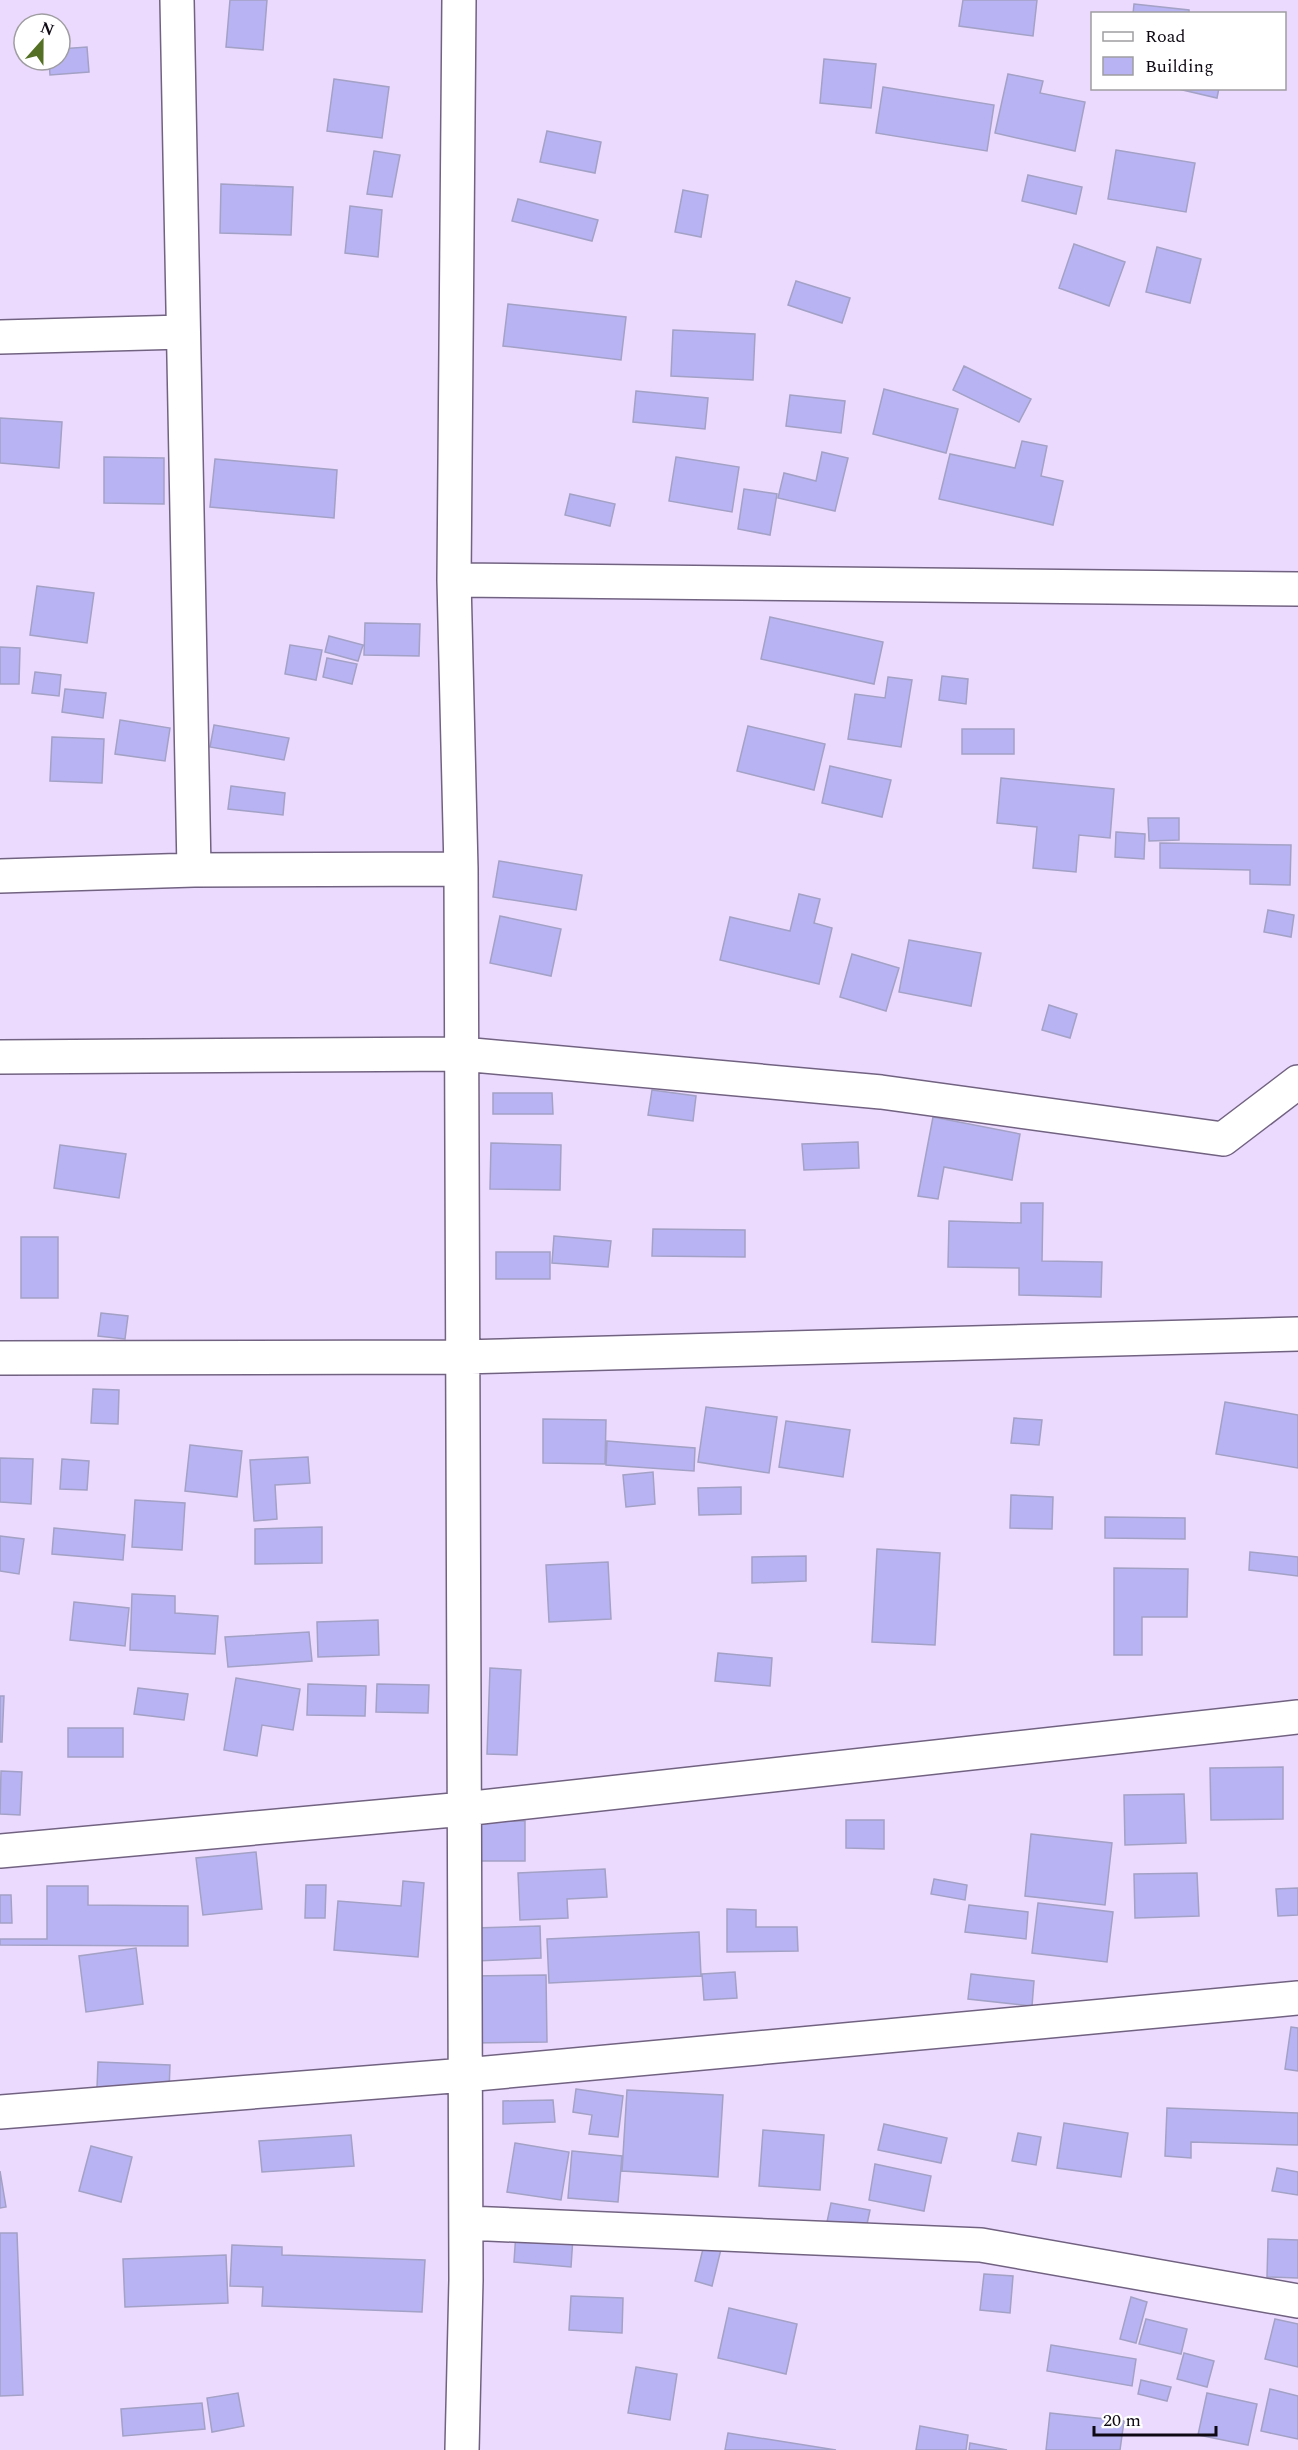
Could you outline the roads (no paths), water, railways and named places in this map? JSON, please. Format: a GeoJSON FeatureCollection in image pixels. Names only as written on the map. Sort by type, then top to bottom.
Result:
{"type":"FeatureCollection","features":[{"type":"Feature","properties":{"kind":"street"},"geometry":{"type":"LineString","coordinates":[[177,0],[194,870]]}},
{"type":"Feature","properties":{"kind":"street"},"geometry":{"type":"LineString","coordinates":[[459,0],[454,580],[461,869],[462,1054],[466,2223],[462,2450]]}},
{"type":"Feature","properties":{"kind":"street"},"geometry":{"type":"LineString","coordinates":[[0,337],[183,332]]}},
{"type":"Feature","properties":{"kind":"street"},"geometry":{"type":"LineString","coordinates":[[454,580],[1298,589]]}},
{"type":"Feature","properties":{"kind":"street"},"geometry":{"type":"LineString","coordinates":[[0,876],[194,870],[461,869]]}},
{"type":"Feature","properties":{"kind":"street"},"geometry":{"type":"LineString","coordinates":[[0,1057],[462,1054],[881,1092],[1223,1139],[1298,1082]]}},
{"type":"Feature","properties":{"kind":"street"},"geometry":{"type":"LineString","coordinates":[[0,1358],[462,1357],[1298,1334]]}},
{"type":"Feature","properties":{"kind":"street"},"geometry":{"type":"LineString","coordinates":[[0,1851],[464,1809],[1298,1717]]}},
{"type":"Feature","properties":{"kind":"street"},"geometry":{"type":"LineString","coordinates":[[0,2112],[465,2075],[1298,1998]]}},
{"type":"Feature","properties":{"kind":"street"},"geometry":{"type":"LineString","coordinates":[[466,2223],[981,2245],[1298,2301]]}}]}
